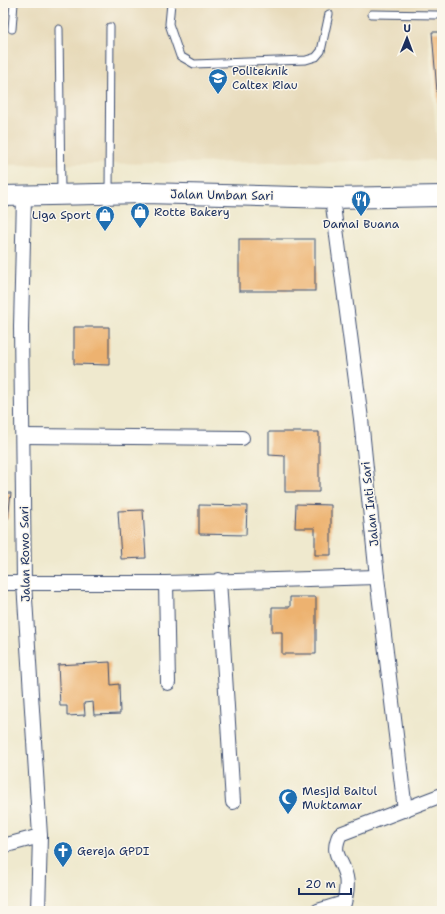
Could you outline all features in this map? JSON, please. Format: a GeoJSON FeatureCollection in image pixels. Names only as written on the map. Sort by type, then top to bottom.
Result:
{"type":"FeatureCollection","features":[{"type":"Feature","properties":{"kind":"main road","name":"Jalan Umban Sari"},"geometry":{"type":"LineString","coordinates":[[3,196],[145,193],[332,198],[442,196]]}},
{"type":"Feature","properties":{"kind":"street","name":"Jalan Rowo Sari"},"geometry":{"type":"LineString","coordinates":[[24,196],[21,327],[24,583],[40,836],[38,911]]}},
{"type":"Feature","properties":{"kind":"street","name":"Jalan Inti Sari"},"geometry":{"type":"LineString","coordinates":[[332,198],[361,419],[377,577],[405,810]]}},
{"type":"Feature","properties":{"kind":"street"},"geometry":{"type":"LineString","coordinates":[[23,436],[242,438]]}},
{"type":"Feature","properties":{"kind":"street"},"geometry":{"type":"LineString","coordinates":[[3,583],[166,583],[219,580],[377,577]]}},
{"type":"Feature","properties":{"kind":"street"},"geometry":{"type":"LineString","coordinates":[[219,580],[233,802]]}},
{"type":"Feature","properties":{"kind":"street"},"geometry":{"type":"LineString","coordinates":[[166,583],[168,683]]}},
{"type":"Feature","properties":{"kind":"street"},"geometry":{"type":"LineString","coordinates":[[318,911],[344,902],[347,891],[346,876],[336,854],[335,844],[340,834],[442,795]]}},
{"type":"Feature","properties":{"kind":"street"},"geometry":{"type":"LineString","coordinates":[[3,846],[40,836]]}},
{"type":"Feature","properties":{"kind":"lane"},"geometry":{"type":"LineString","coordinates":[[12,29],[14,3]]}},
{"type":"Feature","properties":{"kind":"lane"},"geometry":{"type":"LineString","coordinates":[[171,3],[169,24],[180,56],[194,64],[306,60],[316,57],[323,46],[329,14]]}},
{"type":"Feature","properties":{"kind":"lane"},"geometry":{"type":"LineString","coordinates":[[372,14],[436,15]]}},
{"type":"Feature","properties":{"kind":"lane"},"geometry":{"type":"LineString","coordinates":[[109,194],[110,27]]}},
{"type":"Feature","properties":{"kind":"lane"},"geometry":{"type":"LineString","coordinates":[[59,29],[61,194]]}},
{"type":"Feature","properties":{"kind":"shaded area","name":"Politeknik Caltex Riau"},"geometry":{"type":"Polygon","coordinates":[[[3,3],[442,3],[442,30],[428,30],[438,160],[3,165],[3,3]]]}},
{"type":"Feature","properties":{"kind":"building"},"geometry":{"type":"Polygon","coordinates":[[[432,32],[442,32],[442,139],[441,139],[432,32]]]}},
{"type":"Feature","properties":{"kind":"building"},"geometry":{"type":"Polygon","coordinates":[[[239,239],[315,239],[315,291],[239,291],[239,239]]]}},
{"type":"Feature","properties":{"kind":"building"},"geometry":{"type":"Polygon","coordinates":[[[74,327],[109,327],[109,365],[74,364],[74,327]]]}},
{"type":"Feature","properties":{"kind":"building"},"geometry":{"type":"Polygon","coordinates":[[[269,432],[319,432],[319,492],[285,492],[285,456],[269,455],[269,432]]]}},
{"type":"Feature","properties":{"kind":"building"},"geometry":{"type":"Polygon","coordinates":[[[3,493],[11,493],[8,519],[3,518],[3,493]]]}},
{"type":"Feature","properties":{"kind":"building"},"geometry":{"type":"Polygon","coordinates":[[[296,504],[331,505],[331,555],[315,555],[315,528],[295,528],[296,504]]]}},
{"type":"Feature","properties":{"kind":"building"},"geometry":{"type":"Polygon","coordinates":[[[199,505],[247,506],[246,535],[199,534],[199,505]]]}},
{"type":"Feature","properties":{"kind":"building"},"geometry":{"type":"Polygon","coordinates":[[[143,510],[146,558],[121,559],[118,511],[143,510]]]}},
{"type":"Feature","properties":{"kind":"building"},"geometry":{"type":"Polygon","coordinates":[[[290,597],[316,597],[316,654],[282,654],[282,632],[272,632],[272,607],[290,607],[290,597]]]}},
{"type":"Feature","properties":{"kind":"building"},"geometry":{"type":"Polygon","coordinates":[[[110,662],[111,685],[119,684],[120,714],[94,715],[93,702],[84,703],[85,715],[67,716],[67,706],[60,706],[58,665],[110,662]]]}},
{"type":"Feature","properties":{"kind":"place","name":"Politeknik Caltex Riau"},"geometry":{"type":"Point","coordinates":[218,95]}},
{"type":"Feature","properties":{"kind":"place","name":"Damai Buana"},"geometry":{"type":"Point","coordinates":[361,217]}},
{"type":"Feature","properties":{"kind":"place","name":"Rotte Bakery"},"geometry":{"type":"Point","coordinates":[140,229]}},
{"type":"Feature","properties":{"kind":"place","name":"Liga Sport"},"geometry":{"type":"Point","coordinates":[105,232]}},
{"type":"Feature","properties":{"kind":"place","name":"Mesjid Baitul Muktamar"},"geometry":{"type":"Point","coordinates":[288,815]}},
{"type":"Feature","properties":{"kind":"place","name":"Gereja GPDI"},"geometry":{"type":"Point","coordinates":[63,868]}}]}
